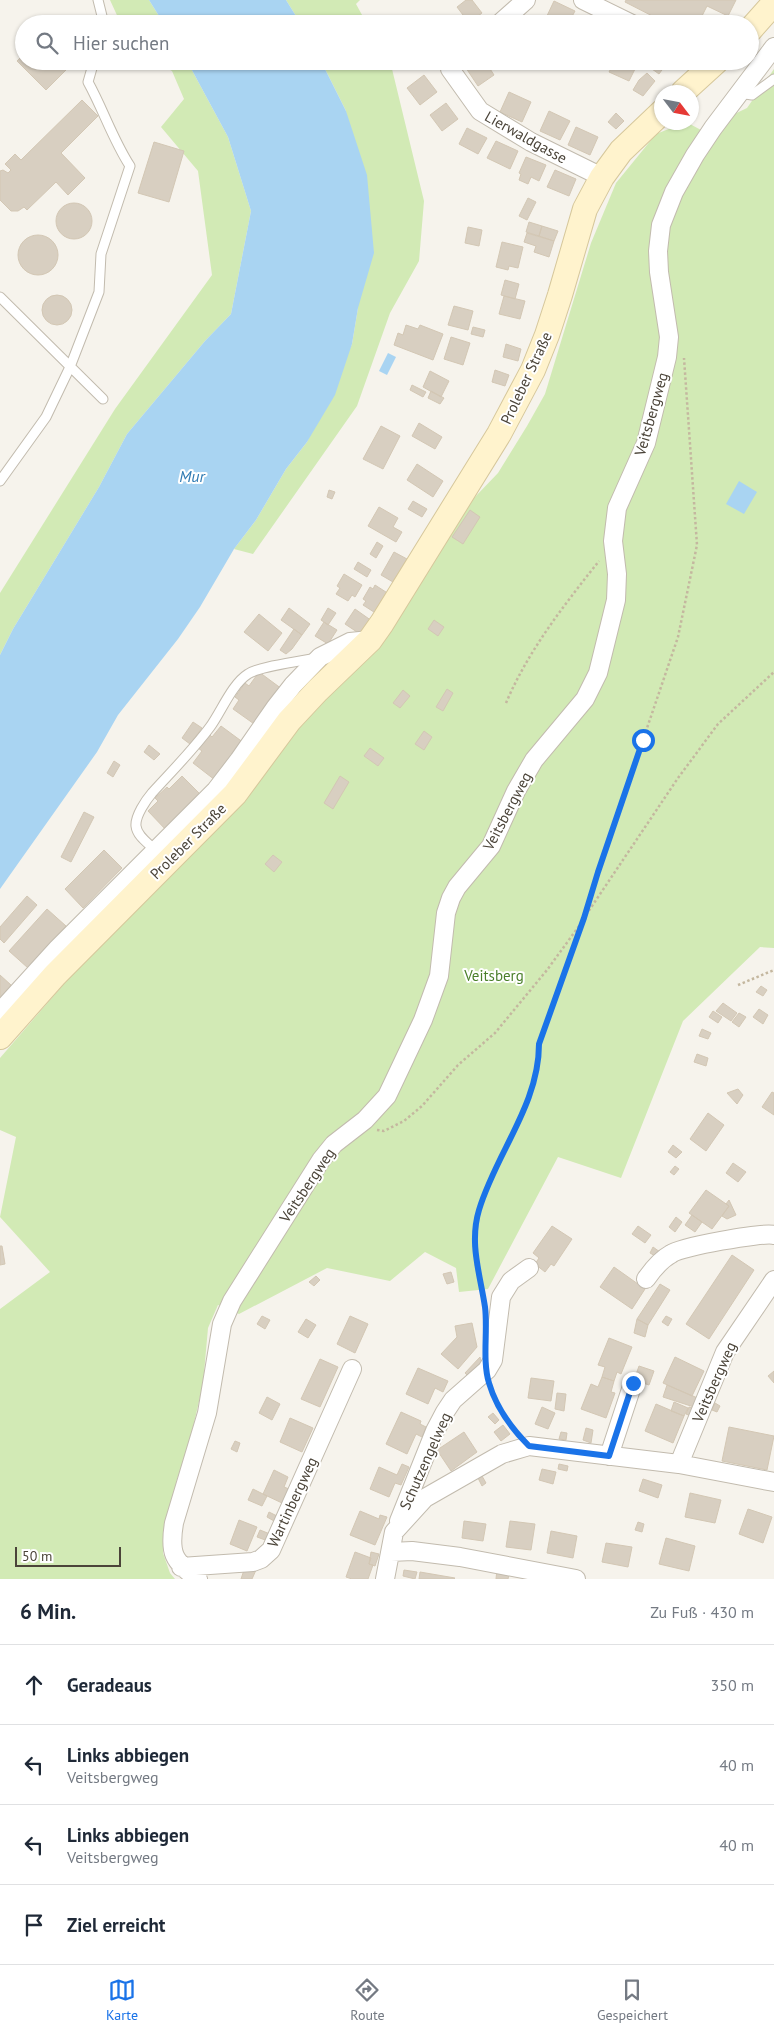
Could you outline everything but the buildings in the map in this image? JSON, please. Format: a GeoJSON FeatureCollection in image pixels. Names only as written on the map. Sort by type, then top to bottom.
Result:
{"type":"FeatureCollection","features":[{"type":"Feature","properties":{"kind":"main road"},"geometry":{"type":"LineString","coordinates":[[759,20],[774,3]]}},
{"type":"Feature","properties":{"kind":"main road"},"geometry":{"type":"LineString","coordinates":[[690,85],[705,70]]}},
{"type":"Feature","properties":{"kind":"main road","name":"Proleber Straße"},"geometry":{"type":"LineString","coordinates":[[0,1037],[62,968],[235,794],[290,720],[317,690],[370,640],[499,434],[521,393],[547,335],[585,209],[602,177],[621,152],[654,120]]}},
{"type":"Feature","properties":{"kind":"street"},"geometry":{"type":"LineString","coordinates":[[509,15],[526,0]]}},
{"type":"Feature","properties":{"kind":"street"},"geometry":{"type":"LineString","coordinates":[[583,0],[614,15]]}},
{"type":"Feature","properties":{"kind":"street","name":"Veitsbergweg"},"geometry":{"type":"LineString","coordinates":[[759,67],[774,47]]}},
{"type":"Feature","properties":{"kind":"street","name":"Lierwaldgasse"},"geometry":{"type":"LineString","coordinates":[[451,70],[480,111],[531,142],[602,177]]}},
{"type":"Feature","properties":{"kind":"street","name":"Veitsbergweg"},"geometry":{"type":"LineString","coordinates":[[181,1567],[171,1540],[174,1522],[207,1413],[222,1324],[232,1301],[321,1160],[334,1144],[365,1120],[386,1096],[423,1020],[439,976],[446,913],[451,898],[457,887],[491,846],[516,791],[534,760],[585,699],[598,673],[616,600],[617,574],[613,541],[617,508],[646,443],[667,357],[669,337],[659,272],[658,251],[661,225],[674,192],[695,155],[756,70]]}},
{"type":"Feature","properties":{"kind":"street","name":"Proleber Straße"},"geometry":{"type":"LineString","coordinates":[[0,1012],[58,948],[221,784],[293,685],[320,658],[350,642],[370,640]]}},
{"type":"Feature","properties":{"kind":"street"},"geometry":{"type":"LineString","coordinates":[[646,1279],[657,1265],[672,1252],[749,1235],[774,1234]]}},
{"type":"Feature","properties":{"kind":"street","name":"Schutzengelweg"},"geometry":{"type":"LineString","coordinates":[[394,1532],[435,1431],[445,1412],[454,1400],[487,1370],[493,1360],[501,1297],[511,1281],[529,1268]]}},
{"type":"Feature","properties":{"kind":"street","name":"Veitsbergweg"},"geometry":{"type":"LineString","coordinates":[[679,1464],[725,1352],[774,1280]]}},
{"type":"Feature","properties":{"kind":"street","name":"Wartinbergweg"},"geometry":{"type":"LineString","coordinates":[[181,1567],[253,1562],[261,1559],[270,1550],[352,1369]]}},
{"type":"Feature","properties":{"kind":"street"},"geometry":{"type":"LineString","coordinates":[[609,1456],[633,1383]]}},
{"type":"Feature","properties":{"kind":"street"},"geometry":{"type":"LineString","coordinates":[[385,1579],[394,1532],[425,1498],[502,1454],[529,1446],[679,1464],[774,1482]]}},
{"type":"Feature","properties":{"kind":"street"},"geometry":{"type":"LineString","coordinates":[[391,1552],[412,1551],[460,1558],[576,1579]]}},
{"type":"Feature","properties":{"kind":"street"},"geometry":{"type":"LineString","coordinates":[[181,1567],[198,1579]]}},
{"type":"Feature","properties":{"kind":"lane"},"geometry":{"type":"LineString","coordinates":[[98,0],[102,15]]}},
{"type":"Feature","properties":{"kind":"lane"},"geometry":{"type":"LineString","coordinates":[[0,480],[46,417],[70,367],[99,292],[101,254],[130,166],[121,152],[101,106],[88,82],[91,70]]}},
{"type":"Feature","properties":{"kind":"lane"},"geometry":{"type":"LineString","coordinates":[[739,93],[752,95],[774,79]]}},
{"type":"Feature","properties":{"kind":"lane"},"geometry":{"type":"LineString","coordinates":[[0,297],[102,399]]}},
{"type":"Feature","properties":{"kind":"lane"},"geometry":{"type":"LineString","coordinates":[[155,850],[138,833],[136,825],[142,808],[150,796],[211,726],[238,684],[248,674],[259,670],[320,658]]}},
{"type":"Feature","properties":{"kind":"path"},"geometry":{"type":"LineString","coordinates":[[485,1308],[477,1265],[474,1233],[479,1209],[535,1083],[539,1059],[539,1044],[584,918],[678,637],[697,545],[684,356]]}},
{"type":"Feature","properties":{"kind":"path"},"geometry":{"type":"LineString","coordinates":[[506,703],[518,676],[568,599],[613,541]]}},
{"type":"Feature","properties":{"kind":"path"},"geometry":{"type":"LineString","coordinates":[[365,1120],[376,1130],[384,1131],[404,1121],[422,1106],[458,1065],[495,1033],[547,970],[678,778],[718,724],[774,672]]}},
{"type":"Feature","properties":{"kind":"path"},"geometry":{"type":"LineString","coordinates":[[738,985],[774,970]]}},
{"type":"Feature","properties":{"kind":"path"},"geometry":{"type":"LineString","coordinates":[[487,1370],[492,1391],[505,1418],[529,1446]]}},
{"type":"Feature","properties":{"kind":"green space"},"geometry":{"type":"Polygon","coordinates":[[[110,0],[149,0],[158,15],[117,15],[110,0]]]}},
{"type":"Feature","properties":{"kind":"green space"},"geometry":{"type":"Polygon","coordinates":[[[286,0],[360,0],[356,4],[362,15],[295,15],[286,0]]]}},
{"type":"Feature","properties":{"kind":"green space","name":"Veitsberg"},"geometry":{"type":"Polygon","coordinates":[[[774,69],[774,948],[760,947],[683,1021],[621,1178],[558,1157],[488,1289],[459,1292],[456,1268],[425,1252],[390,1281],[327,1268],[239,1314],[218,1305],[208,1328],[203,1384],[188,1449],[177,1479],[166,1533],[163,1553],[170,1573],[175,1579],[0,1579],[0,1309],[50,1272],[0,1217],[16,1137],[0,1130],[0,1058],[69,978],[131,914],[474,498],[498,473],[545,394],[591,243],[616,183],[656,134],[666,130],[701,130],[747,108],[774,69]]]}},
{"type":"Feature","properties":{"kind":"green space"},"geometry":{"type":"Polygon","coordinates":[[[170,70],[192,70],[228,137],[251,211],[231,314],[205,341],[127,434],[99,487],[13,629],[0,655],[0,593],[115,409],[212,275],[198,171],[161,127],[184,99],[170,70]]]}},
{"type":"Feature","properties":{"kind":"green space"},"geometry":{"type":"Polygon","coordinates":[[[326,70],[392,70],[424,201],[419,261],[390,313],[357,406],[253,554],[234,549],[256,520],[286,469],[307,442],[352,344],[358,308],[346,111],[326,70]]]}},
{"type":"Feature","properties":{"kind":"water"},"geometry":{"type":"Polygon","coordinates":[[[149,0],[286,0],[295,15],[158,15],[149,0]]]}},
{"type":"Feature","properties":{"kind":"water","name":"Mur"},"geometry":{"type":"Polygon","coordinates":[[[192,70],[326,70],[346,111],[367,175],[374,253],[358,308],[352,344],[335,395],[307,442],[286,469],[256,520],[234,549],[200,607],[178,639],[118,715],[97,752],[0,889],[0,655],[13,629],[99,487],[127,434],[205,341],[231,314],[251,211],[228,137],[192,70]]]}},
{"type":"Feature","properties":{"kind":"water"},"geometry":{"type":"Polygon","coordinates":[[[388,353],[396,357],[387,375],[379,371],[388,353]]]}},
{"type":"Feature","properties":{"kind":"water"},"geometry":{"type":"Polygon","coordinates":[[[739,481],[757,492],[744,514],[726,504],[739,481]]]}},
{"type":"Feature","properties":{"kind":"route"},"geometry":{"type":"LineString","coordinates":[[633,1383],[609,1456],[529,1446],[505,1418],[488,1380],[485,1308],[477,1265],[474,1233],[479,1209],[535,1083],[539,1059],[539,1044],[584,918],[643,740]]}}]}
